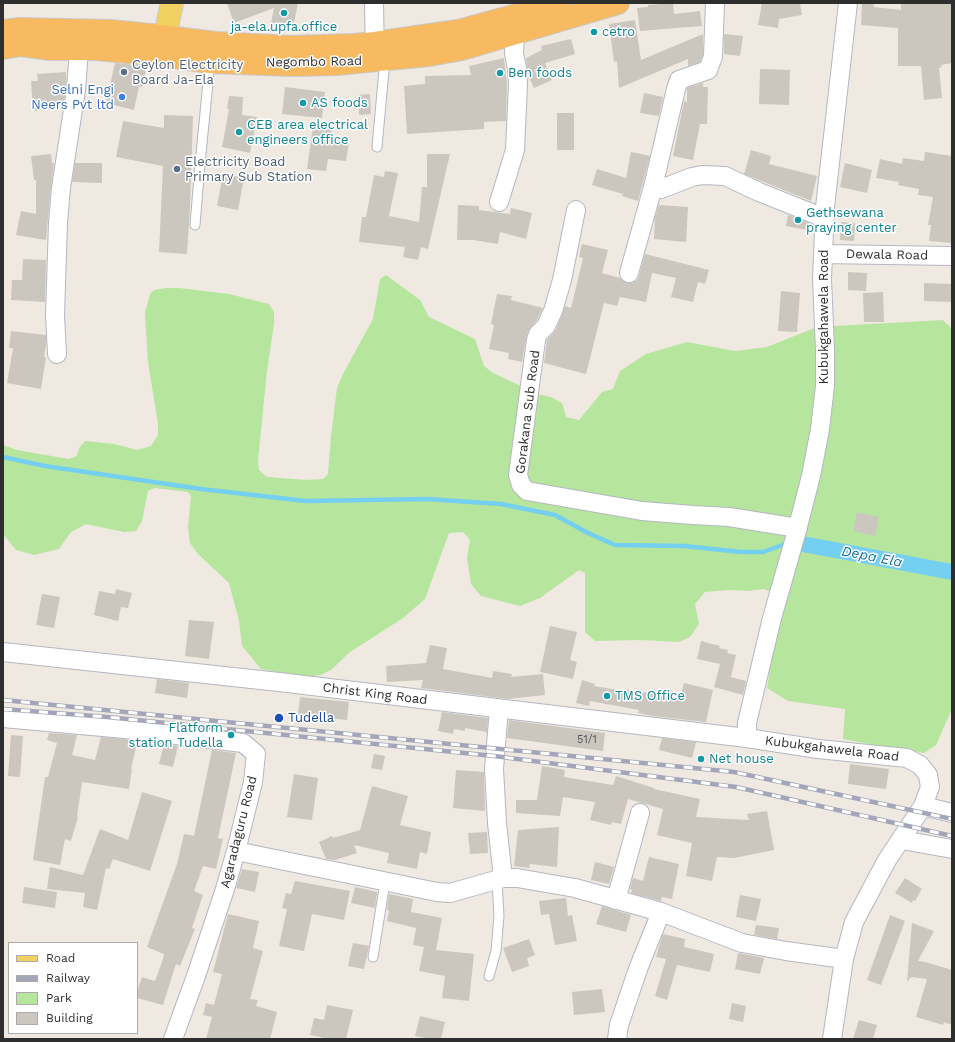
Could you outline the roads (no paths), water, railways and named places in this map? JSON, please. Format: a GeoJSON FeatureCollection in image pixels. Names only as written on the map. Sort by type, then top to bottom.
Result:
{"type":"FeatureCollection","features":[{"type":"Feature","properties":{"kind":"highway","name":"Negombo Road"},"geometry":{"type":"LineString","coordinates":[[3,32],[20,29],[110,31],[163,46],[210,62],[322,64],[378,54],[458,32],[535,7],[561,3]]}},
{"type":"Feature","properties":{"kind":"highway","name":"Negombo Road"},"geometry":{"type":"LineString","coordinates":[[3,48],[21,45],[50,49],[96,49],[216,44],[293,47],[378,54],[429,55],[462,49],[618,3]]}},
{"type":"Feature","properties":{"kind":"main road"},"geometry":{"type":"LineString","coordinates":[[163,46],[172,3]]}},
{"type":"Feature","properties":{"kind":"street"},"geometry":{"type":"LineString","coordinates":[[374,3],[378,54]]}},
{"type":"Feature","properties":{"kind":"street"},"geometry":{"type":"LineString","coordinates":[[629,272],[653,187],[679,80],[708,70],[714,57],[715,3]]}},
{"type":"Feature","properties":{"kind":"street","name":"Kubukgahawela Road"},"geometry":{"type":"LineString","coordinates":[[832,1039],[844,959],[854,922],[887,860],[902,840],[923,806],[930,787],[928,775],[920,764],[907,758],[818,749],[747,738],[747,723],[770,626],[790,559],[811,476],[820,429],[825,386],[822,279],[824,218],[848,3]]}},
{"type":"Feature","properties":{"kind":"street"},"geometry":{"type":"LineString","coordinates":[[499,202],[515,150],[518,84],[514,53],[515,34]]}},
{"type":"Feature","properties":{"kind":"street"},"geometry":{"type":"LineString","coordinates":[[57,354],[55,315],[58,223],[61,188],[76,90],[79,49]]}},
{"type":"Feature","properties":{"kind":"street"},"geometry":{"type":"LineString","coordinates":[[653,187],[661,189],[692,177],[702,175],[725,176],[759,192],[824,218]]}},
{"type":"Feature","properties":{"kind":"street","name":"Gorakana Sub Road"},"geometry":{"type":"LineString","coordinates":[[576,210],[562,280],[553,311],[546,326],[538,334],[536,340],[518,475],[521,485],[527,491],[555,497],[642,511],[729,517],[797,531]]}},
{"type":"Feature","properties":{"kind":"street","name":"Dewala Road"},"geometry":{"type":"LineString","coordinates":[[823,254],[952,256]]}},
{"type":"Feature","properties":{"kind":"street","name":"Christ King Road"},"geometry":{"type":"LineString","coordinates":[[3,652],[279,682],[747,738]]}},
{"type":"Feature","properties":{"kind":"street"},"geometry":{"type":"LineString","coordinates":[[499,708],[494,769],[500,879]]}},
{"type":"Feature","properties":{"kind":"street","name":"Agaradaguru Road"},"geometry":{"type":"LineString","coordinates":[[3,718],[125,729],[243,743],[256,754],[253,782],[236,851],[196,976],[173,1039]]}},
{"type":"Feature","properties":{"kind":"street"},"geometry":{"type":"LineString","coordinates":[[923,806],[952,813]]}},
{"type":"Feature","properties":{"kind":"street"},"geometry":{"type":"LineString","coordinates":[[616,900],[640,814]]}},
{"type":"Feature","properties":{"kind":"street"},"geometry":{"type":"LineString","coordinates":[[902,840],[952,849]]}},
{"type":"Feature","properties":{"kind":"street"},"geometry":{"type":"LineString","coordinates":[[236,851],[437,892],[450,893],[500,879],[517,878],[568,887],[661,912],[742,943],[844,959]]}},
{"type":"Feature","properties":{"kind":"street"},"geometry":{"type":"LineString","coordinates":[[617,1039],[619,1025],[638,969],[661,912]]}},
{"type":"Feature","properties":{"kind":"lane"},"geometry":{"type":"LineString","coordinates":[[377,147],[378,54]]}},
{"type":"Feature","properties":{"kind":"lane"},"geometry":{"type":"LineString","coordinates":[[195,225],[210,62]]}},
{"type":"Feature","properties":{"kind":"lane"},"geometry":{"type":"LineString","coordinates":[[489,976],[496,951],[500,879]]}},
{"type":"Feature","properties":{"kind":"lane"},"geometry":{"type":"LineString","coordinates":[[373,957],[385,882]]}},
{"type":"Feature","properties":{"kind":"waterway"},"geometry":{"type":"LineString","coordinates":[[3,457],[45,466],[201,489],[306,501],[427,499],[501,504],[555,515],[588,533],[615,545],[684,546],[741,552],[763,552],[788,543]]}},
{"type":"Feature","properties":{"kind":"waterway","name":"Depa Ela"},"geometry":{"type":"LineString","coordinates":[[792,542],[952,572]]}},
{"type":"Feature","properties":{"kind":"railway"},"geometry":{"type":"LineString","coordinates":[[3,700],[734,772],[952,819]]}},
{"type":"Feature","properties":{"kind":"railway"},"geometry":{"type":"LineString","coordinates":[[3,709],[107,717],[494,756],[736,787],[952,836]]}},
{"type":"Feature","properties":{"kind":"place","name":"ja-ela.upfa.office"},"geometry":{"type":"Point","coordinates":[284,13]}},
{"type":"Feature","properties":{"kind":"place","name":"cetro"},"geometry":{"type":"Point","coordinates":[594,32]}},
{"type":"Feature","properties":{"kind":"place","name":"Ceylon Electricity Board Ja-Ela"},"geometry":{"type":"Point","coordinates":[124,72]}},
{"type":"Feature","properties":{"kind":"place","name":"Ben foods"},"geometry":{"type":"Point","coordinates":[500,73]}},
{"type":"Feature","properties":{"kind":"place","name":"Selni Engi Neers Pvt ltd"},"geometry":{"type":"Point","coordinates":[122,97]}},
{"type":"Feature","properties":{"kind":"place","name":"AS foods"},"geometry":{"type":"Point","coordinates":[303,103]}},
{"type":"Feature","properties":{"kind":"place","name":"CEB area electrical engineers office"},"geometry":{"type":"Point","coordinates":[239,132]}},
{"type":"Feature","properties":{"kind":"place","name":"Electricity Boad Primary Sub Station"},"geometry":{"type":"Point","coordinates":[177,169]}},
{"type":"Feature","properties":{"kind":"place","name":"Gethsewana praying center"},"geometry":{"type":"Point","coordinates":[798,220]}},
{"type":"Feature","properties":{"kind":"place","name":"TMS Office"},"geometry":{"type":"Point","coordinates":[607,696]}},
{"type":"Feature","properties":{"kind":"place","name":"Tudella"},"geometry":{"type":"Point","coordinates":[279,718]}},
{"type":"Feature","properties":{"kind":"place","name":"Flatform station Tudella"},"geometry":{"type":"Point","coordinates":[231,735]}},
{"type":"Feature","properties":{"kind":"place","name":"Net house"},"geometry":{"type":"Point","coordinates":[701,759]}}]}
